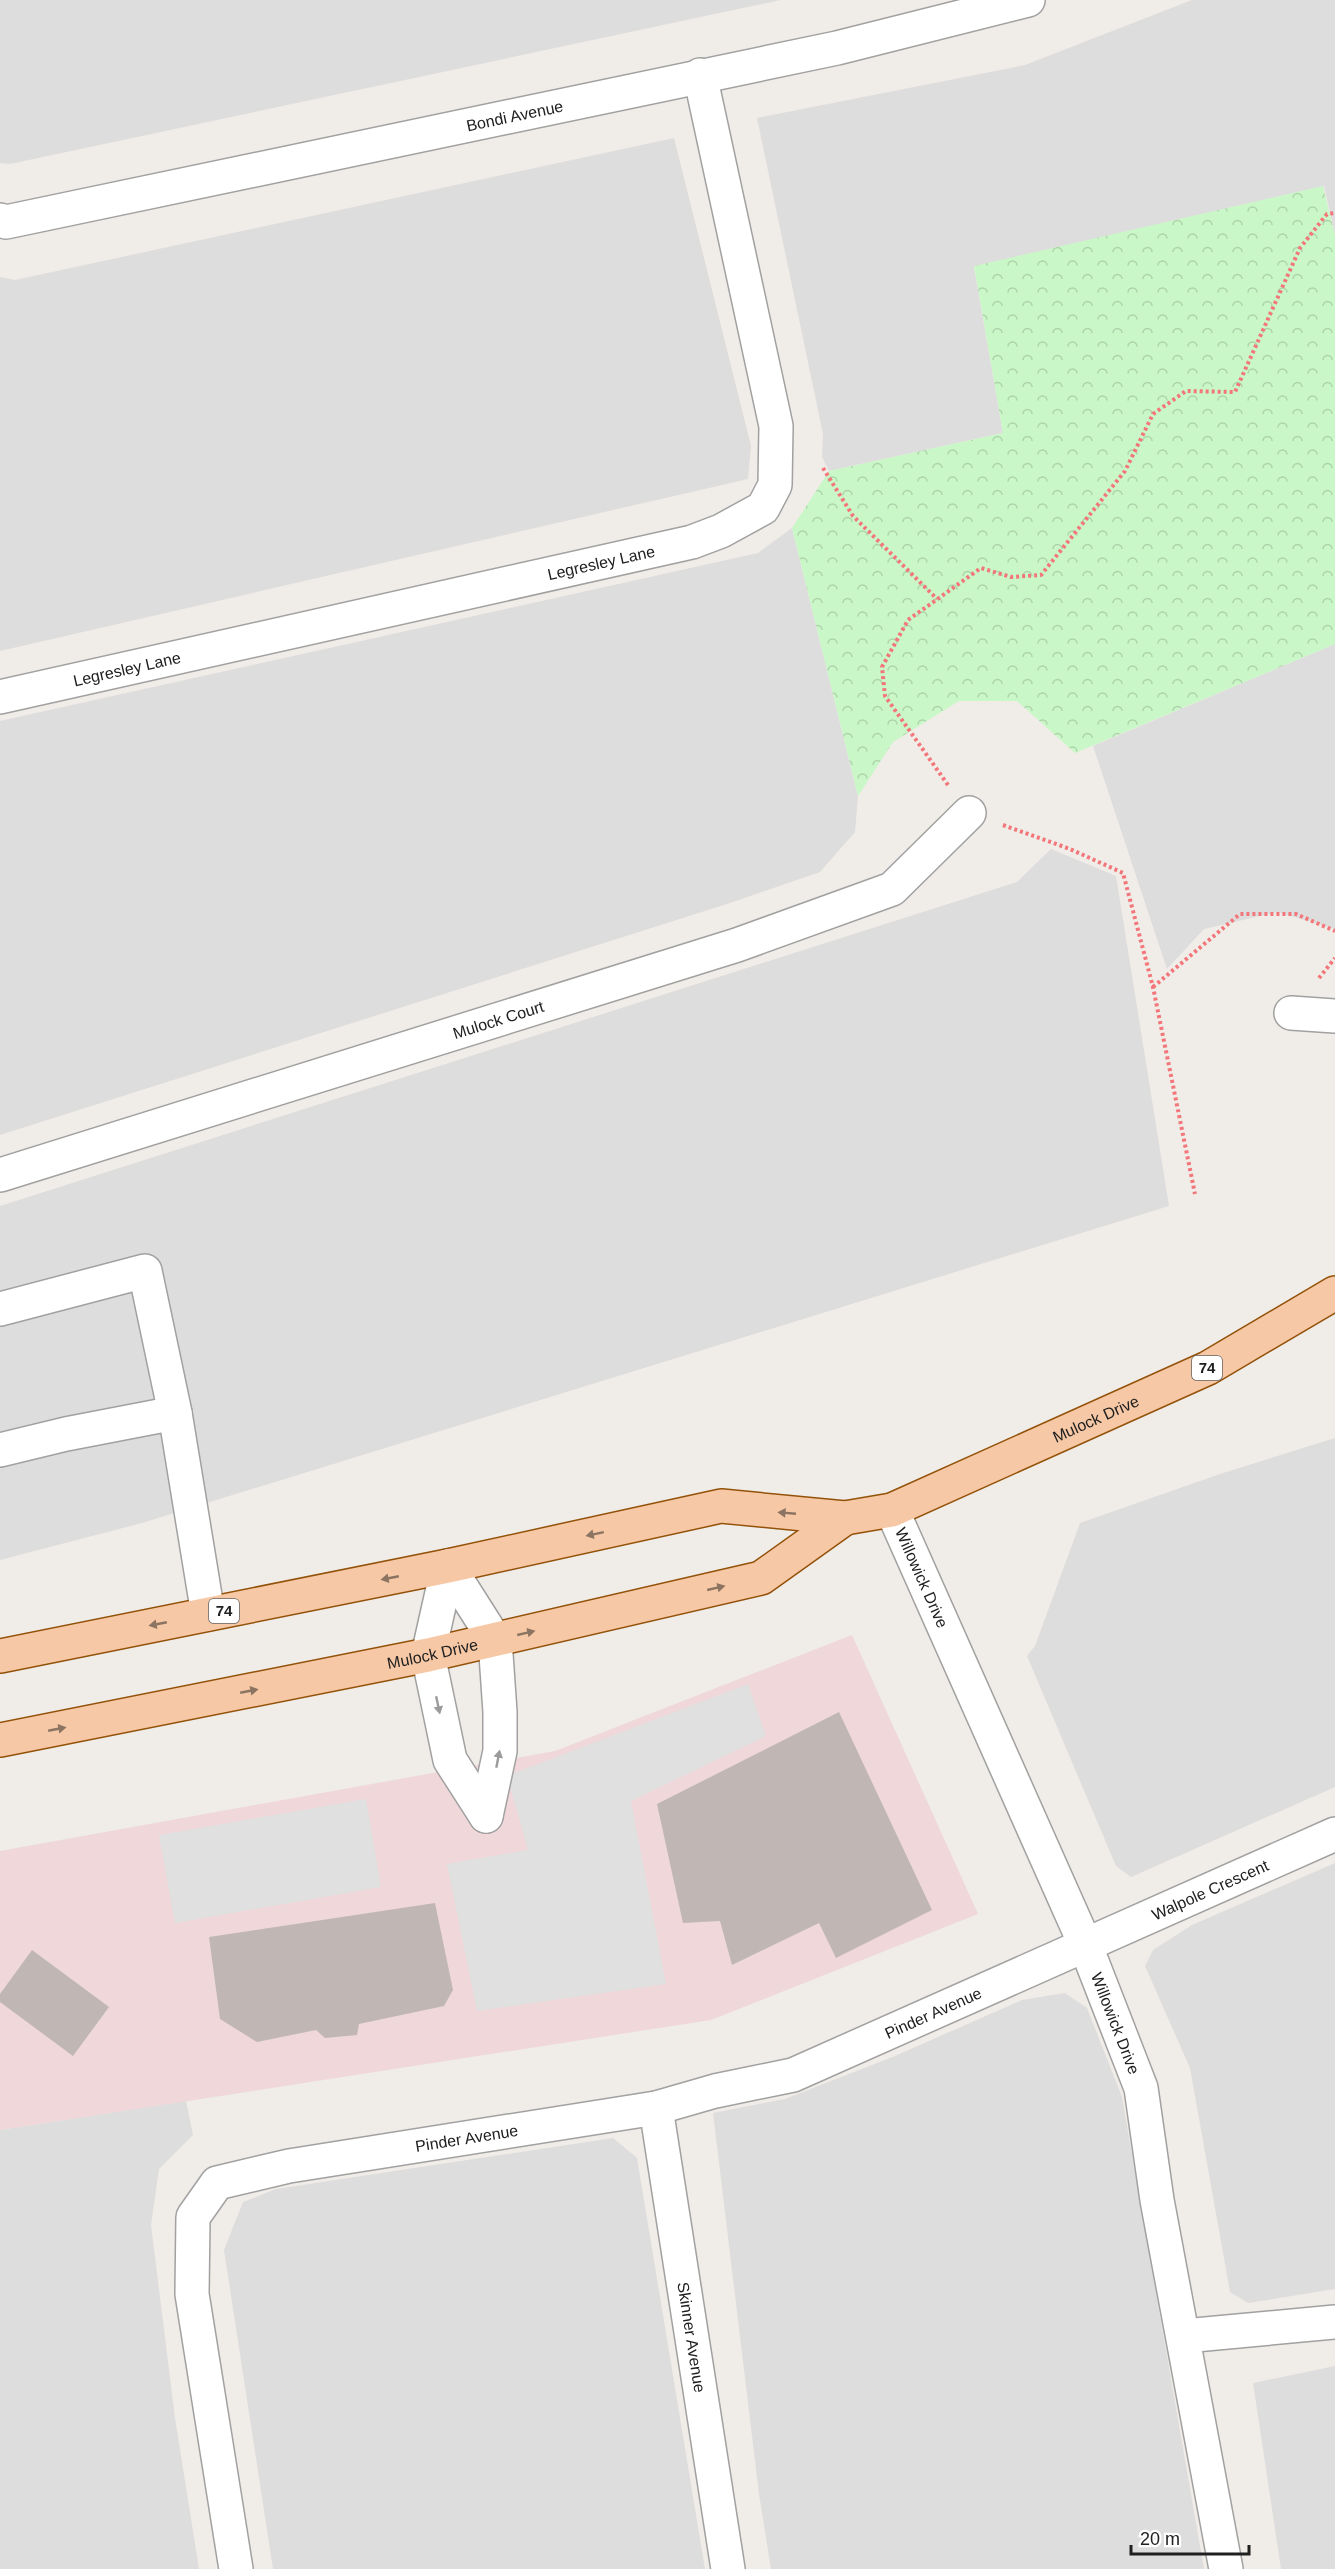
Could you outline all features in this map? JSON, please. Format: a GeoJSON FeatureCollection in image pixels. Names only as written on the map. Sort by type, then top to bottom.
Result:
{"type":"FeatureCollection","features":[{"type":"Feature","properties":{"kind":"main road","name":"Mulock Drive"},"geometry":{"type":"LineString","coordinates":[[0,1656],[448,1566],[721,1506],[845,1518],[892,1510],[1208,1368],[1335,1293]]}},
{"type":"Feature","properties":{"kind":"main road","name":"Mulock Drive"},"geometry":{"type":"LineString","coordinates":[[0,1740],[428,1655],[761,1578],[845,1518]]}},
{"type":"Feature","properties":{"kind":"street","name":"Bondi Avenue"},"geometry":{"type":"LineString","coordinates":[[0,220],[6,222],[837,48],[1028,0]]}},
{"type":"Feature","properties":{"kind":"street","name":"Legresley Lane"},"geometry":{"type":"LineString","coordinates":[[0,697],[692,542],[721,531],[763,508],[776,485],[776,426],[700,75]]}},
{"type":"Feature","properties":{"kind":"street","name":"Mulock Court"},"geometry":{"type":"LineString","coordinates":[[0,1176],[737,945],[892,889],[969,813]]}},
{"type":"Feature","properties":{"kind":"street"},"geometry":{"type":"LineString","coordinates":[[1291,1013],[1335,1016]]}},
{"type":"Feature","properties":{"kind":"street"},"geometry":{"type":"LineString","coordinates":[[0,1309],[145,1271],[175,1413],[208,1614]]}},
{"type":"Feature","properties":{"kind":"street"},"geometry":{"type":"LineString","coordinates":[[0,1450],[66,1434],[175,1413]]}},
{"type":"Feature","properties":{"kind":"street","name":"Willowick Drive"},"geometry":{"type":"LineString","coordinates":[[892,1510],[1085,1944],[1141,2088],[1157,2200],[1226,2569]]}},
{"type":"Feature","properties":{"kind":"street"},"geometry":{"type":"LineString","coordinates":[[448,1566],[495,1640],[500,1751],[486,1816],[450,1760],[428,1655],[448,1566]]}},
{"type":"Feature","properties":{"kind":"street","name":"Walpole Crescent"},"geometry":{"type":"LineString","coordinates":[[1085,1944],[1335,1834]]}},
{"type":"Feature","properties":{"kind":"street","name":"Pinder Avenue"},"geometry":{"type":"LineString","coordinates":[[236,2569],[192,2294],[193,2217],[217,2183],[289,2166],[656,2108],[715,2091],[793,2075],[1085,1944]]}},
{"type":"Feature","properties":{"kind":"street","name":"Skinner Avenue"},"geometry":{"type":"LineString","coordinates":[[656,2108],[728,2569]]}},
{"type":"Feature","properties":{"kind":"street"},"geometry":{"type":"LineString","coordinates":[[1184,2336],[1335,2322]]}},
{"type":"Feature","properties":{"kind":"path"},"geometry":{"type":"LineString","coordinates":[[1195,1194],[1153,987],[1123,873],[1070,849],[969,813],[885,696],[882,668],[908,620],[981,568],[1011,577],[1041,575],[1125,471],[1153,414],[1186,391],[1235,392],[1300,248],[1327,214],[1335,213]]}},
{"type":"Feature","properties":{"kind":"path"},"geometry":{"type":"LineString","coordinates":[[823,468],[853,516],[937,598]]}},
{"type":"Feature","properties":{"kind":"path"},"geometry":{"type":"LineString","coordinates":[[1153,987],[1240,914],[1296,914],[1335,931]]}},
{"type":"Feature","properties":{"kind":"shaded area"},"geometry":{"type":"Polygon","coordinates":[[[0,0],[781,0],[10,164],[0,163],[0,0]]]}},
{"type":"Feature","properties":{"kind":"shaded area"},"geometry":{"type":"Polygon","coordinates":[[[1192,0],[1335,0],[1335,235],[1324,186],[974,267],[1003,433],[829,471],[822,457],[823,434],[757,118],[1025,65],[1192,0]]]}},
{"type":"Feature","properties":{"kind":"shaded area"},"geometry":{"type":"Polygon","coordinates":[[[674,138],[751,446],[748,479],[0,651],[0,277],[15,280],[674,138]]]}},
{"type":"Feature","properties":{"kind":"shaded area"},"geometry":{"type":"Polygon","coordinates":[[[792,528],[858,796],[855,832],[820,872],[730,903],[0,1135],[0,721],[758,553],[792,528]]]}},
{"type":"Feature","properties":{"kind":"shaded area"},"geometry":{"type":"Polygon","coordinates":[[[1335,644],[1335,929],[1277,912],[1204,929],[1167,969],[1093,746],[1335,644]]]}},
{"type":"Feature","properties":{"kind":"shaded area"},"geometry":{"type":"Polygon","coordinates":[[[1051,849],[1116,876],[1169,1206],[142,1523],[0,1560],[0,1206],[1017,882],[1051,849]]]}},
{"type":"Feature","properties":{"kind":"shaded area"},"geometry":{"type":"Polygon","coordinates":[[[1335,1438],[1335,1787],[1131,1877],[1116,1866],[1027,1656],[1035,1646],[1080,1523],[1220,1474],[1335,1438]]]}},
{"type":"Feature","properties":{"kind":"shaded area"},"geometry":{"type":"Polygon","coordinates":[[[852,1635],[978,1914],[711,2020],[0,2130],[0,1851],[555,1751],[852,1635]]]}},
{"type":"Feature","properties":{"kind":"shaded area"},"geometry":{"type":"Polygon","coordinates":[[[748,1684],[766,1736],[631,1801],[666,1984],[477,2011],[447,1864],[528,1850],[507,1776],[748,1684]]]}},
{"type":"Feature","properties":{"kind":"shaded area"},"geometry":{"type":"Polygon","coordinates":[[[366,1799],[381,1887],[175,1923],[159,1835],[366,1799]]]}},
{"type":"Feature","properties":{"kind":"shaded area"},"geometry":{"type":"Polygon","coordinates":[[[1335,1863],[1335,2289],[1248,2303],[1230,2292],[1190,2068],[1145,1966],[1153,1950],[1192,1925],[1335,1863]]]}},
{"type":"Feature","properties":{"kind":"shaded area"},"geometry":{"type":"Polygon","coordinates":[[[1065,1993],[1087,2008],[1122,2097],[1204,2569],[771,2569],[759,2494],[713,2113],[785,2099],[895,2056],[1022,2000],[1065,1993]]]}},
{"type":"Feature","properties":{"kind":"shaded area"},"geometry":{"type":"Polygon","coordinates":[[[186,2101],[193,2135],[159,2169],[151,2225],[175,2418],[199,2569],[0,2569],[0,2130],[186,2101]]]}},
{"type":"Feature","properties":{"kind":"shaded area"},"geometry":{"type":"Polygon","coordinates":[[[613,2138],[637,2158],[705,2569],[273,2569],[224,2250],[243,2202],[276,2189],[613,2138]]]}},
{"type":"Feature","properties":{"kind":"shaded area"},"geometry":{"type":"Polygon","coordinates":[[[1335,2366],[1335,2569],[1281,2569],[1253,2383],[1335,2366]]]}},
{"type":"Feature","properties":{"kind":"green space"},"geometry":{"type":"Polygon","coordinates":[[[1323,186],[1335,235],[1335,644],[1075,753],[1017,701],[959,701],[893,742],[858,796],[792,528],[829,471],[1003,433],[974,266],[1323,186]]]}},
{"type":"Feature","properties":{"kind":"building"},"geometry":{"type":"Polygon","coordinates":[[[839,1712],[932,1910],[836,1958],[819,1923],[732,1965],[720,1921],[683,1923],[657,1804],[839,1712]]]}},
{"type":"Feature","properties":{"kind":"building"},"geometry":{"type":"Polygon","coordinates":[[[435,1903],[453,1990],[444,2006],[359,2024],[357,2035],[325,2038],[316,2030],[257,2042],[220,2019],[209,1937],[435,1903]]]}},
{"type":"Feature","properties":{"kind":"building"},"geometry":{"type":"Polygon","coordinates":[[[32,1950],[109,2007],[73,2056],[0,2002],[0,1994],[32,1950]]]}}]}
